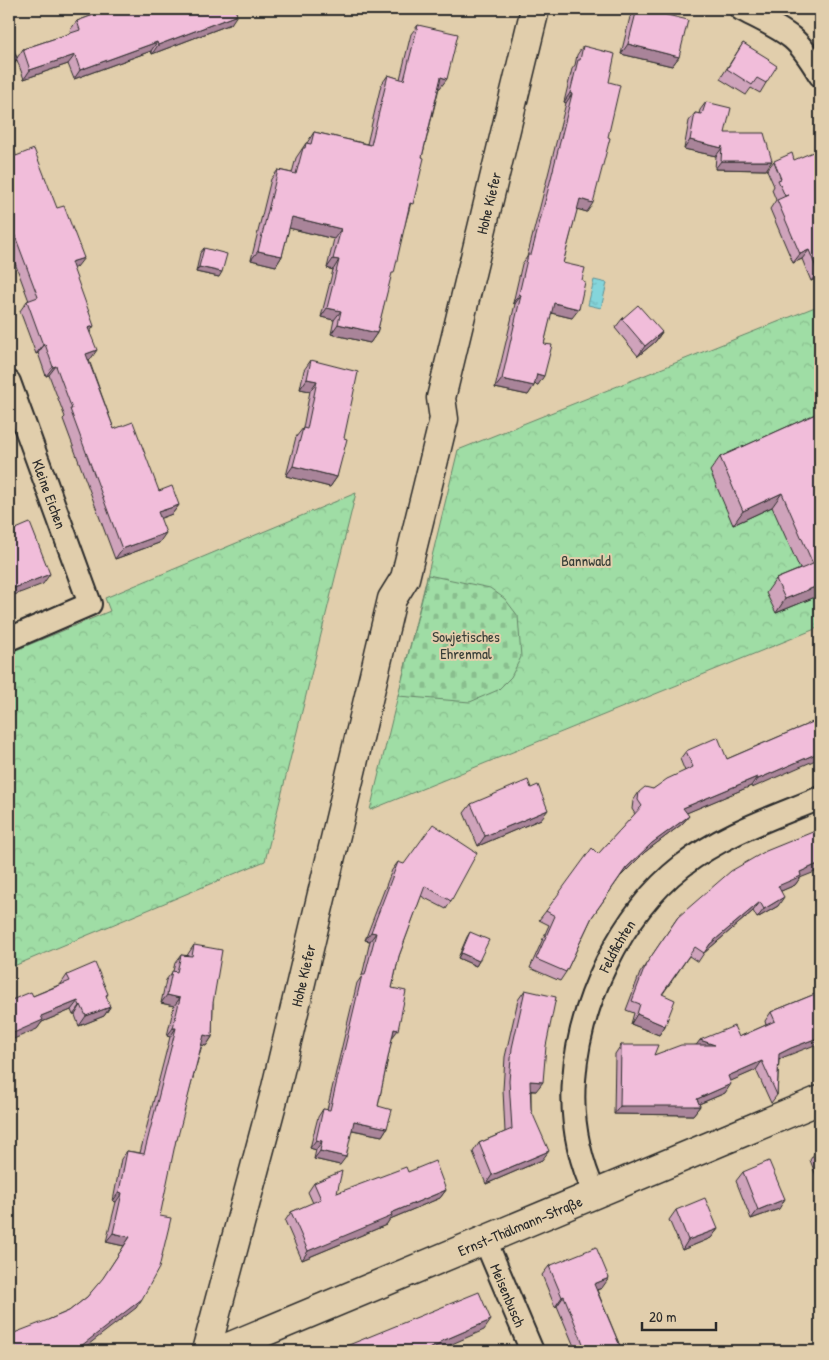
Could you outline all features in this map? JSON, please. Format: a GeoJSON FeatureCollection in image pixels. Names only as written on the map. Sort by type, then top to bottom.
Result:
{"type":"FeatureCollection","features":[{"type":"Feature","properties":{"kind":"street","name":"Hohe Kiefer"},"geometry":{"type":"LineString","coordinates":[[206,1351],[274,1096],[392,599],[389,578],[428,418],[441,398],[535,9]]}},
{"type":"Feature","properties":{"kind":"street"},"geometry":{"type":"LineString","coordinates":[[741,9],[793,38],[808,56],[820,75]]}},
{"type":"Feature","properties":{"kind":"street","name":"Kleine Eichen"},"geometry":{"type":"LineString","coordinates":[[9,382],[90,604],[9,638]]}},
{"type":"Feature","properties":{"kind":"street","name":"Feldfichten"},"geometry":{"type":"LineString","coordinates":[[595,1194],[583,1163],[578,1141],[574,1080],[583,1022],[619,938],[638,910],[659,886],[706,849],[726,837],[820,798]]}},
{"type":"Feature","properties":{"kind":"street","name":"Ernst-Thälmann-Straße"},"geometry":{"type":"LineString","coordinates":[[220,1351],[820,1100]]}},
{"type":"Feature","properties":{"kind":"street","name":"Meisenbusch"},"geometry":{"type":"LineString","coordinates":[[485,1240],[532,1351]]}},
{"type":"Feature","properties":{"kind":"green space","name":"Bannwald"},"geometry":{"type":"Polygon","coordinates":[[[820,305],[820,627],[370,810],[458,450],[820,305]]]}},
{"type":"Feature","properties":{"kind":"green space"},"geometry":{"type":"Polygon","coordinates":[[[356,493],[265,861],[9,968],[9,653],[110,611],[105,598],[356,493]]]}},
{"type":"Feature","properties":{"kind":"green space","name":"Sowjetisches Ehrenmal"},"geometry":{"type":"Polygon","coordinates":[[[428,575],[490,588],[505,599],[518,616],[521,657],[511,677],[498,690],[470,702],[398,696],[428,575]]]}},
{"type":"Feature","properties":{"kind":"water"},"geometry":{"type":"Polygon","coordinates":[[[594,280],[607,283],[601,308],[588,305],[594,280]]]}},
{"type":"Feature","properties":{"kind":"building"},"geometry":{"type":"Polygon","coordinates":[[[110,9],[235,9],[237,15],[158,45],[157,42],[80,70],[75,55],[30,70],[23,49],[80,30],[77,21],[110,9]]]}},
{"type":"Feature","properties":{"kind":"building"},"geometry":{"type":"Polygon","coordinates":[[[637,9],[688,20],[679,57],[628,44],[637,9]]]}},
{"type":"Feature","properties":{"kind":"building"},"geometry":{"type":"Polygon","coordinates":[[[418,25],[458,34],[447,79],[441,77],[413,204],[410,203],[394,273],[392,273],[377,333],[338,324],[341,311],[327,308],[339,260],[333,259],[341,229],[292,217],[282,256],[258,251],[278,170],[296,174],[303,148],[305,148],[306,143],[311,144],[314,132],[371,145],[388,75],[404,80],[418,25]]]}},
{"type":"Feature","properties":{"kind":"building"},"geometry":{"type":"Polygon","coordinates":[[[9,38],[17,59],[9,63],[9,38]]]}},
{"type":"Feature","properties":{"kind":"building"},"geometry":{"type":"Polygon","coordinates":[[[743,43],[777,66],[766,83],[757,78],[752,85],[727,69],[743,43]]]}},
{"type":"Feature","properties":{"kind":"building"},"geometry":{"type":"Polygon","coordinates":[[[583,46],[615,54],[609,82],[620,85],[608,137],[610,138],[593,203],[580,199],[563,263],[585,268],[582,280],[585,282],[579,309],[554,303],[544,344],[552,345],[544,376],[537,374],[534,386],[502,379],[528,255],[531,255],[583,46]]]}},
{"type":"Feature","properties":{"kind":"building"},"geometry":{"type":"Polygon","coordinates":[[[706,102],[731,108],[725,133],[764,133],[772,161],[721,161],[722,148],[690,140],[695,113],[702,114],[706,102]]]}},
{"type":"Feature","properties":{"kind":"building"},"geometry":{"type":"Polygon","coordinates":[[[9,135],[16,156],[34,149],[57,208],[64,206],[84,258],[71,262],[94,326],[88,328],[97,350],[86,354],[114,429],[133,422],[159,491],[172,486],[179,505],[158,512],[166,533],[122,549],[56,366],[53,367],[45,344],[43,345],[27,301],[38,297],[9,220],[9,135]]]}},
{"type":"Feature","properties":{"kind":"building"},"geometry":{"type":"Polygon","coordinates":[[[820,149],[820,270],[818,272],[809,250],[800,254],[777,200],[788,195],[785,196],[778,180],[781,179],[774,161],[792,153],[794,160],[820,149]]]}},
{"type":"Feature","properties":{"kind":"building"},"geometry":{"type":"Polygon","coordinates":[[[204,248],[227,254],[222,272],[199,267],[204,248]]]}},
{"type":"Feature","properties":{"kind":"building"},"geometry":{"type":"Polygon","coordinates":[[[638,305],[662,332],[645,346],[622,319],[638,305]]]}},
{"type":"Feature","properties":{"kind":"building"},"geometry":{"type":"Polygon","coordinates":[[[311,360],[358,372],[344,438],[347,439],[337,477],[293,466],[303,428],[307,429],[317,381],[307,379],[311,360]]]}},
{"type":"Feature","properties":{"kind":"building"},"geometry":{"type":"Polygon","coordinates":[[[820,412],[820,476],[818,476],[820,481],[820,585],[785,599],[776,579],[813,564],[782,493],[743,511],[720,457],[820,412]]]}},
{"type":"Feature","properties":{"kind":"building"},"geometry":{"type":"Polygon","coordinates":[[[30,523],[50,574],[9,590],[9,532],[30,523]]]}},
{"type":"Feature","properties":{"kind":"building"},"geometry":{"type":"Polygon","coordinates":[[[820,719],[820,752],[758,779],[757,777],[683,808],[689,816],[652,843],[626,868],[592,917],[566,972],[536,959],[555,916],[546,911],[592,848],[598,854],[642,806],[638,800],[639,792],[645,787],[653,789],[667,779],[693,767],[686,751],[718,737],[727,759],[820,719]]]}},
{"type":"Feature","properties":{"kind":"building"},"geometry":{"type":"Polygon","coordinates":[[[528,780],[531,788],[538,785],[548,810],[485,836],[471,804],[528,780]]]}},
{"type":"Feature","properties":{"kind":"building"},"geometry":{"type":"Polygon","coordinates":[[[433,824],[477,853],[451,901],[425,886],[399,956],[392,988],[406,991],[398,1030],[394,1029],[378,1106],[392,1110],[387,1128],[354,1121],[346,1157],[320,1151],[322,1141],[316,1140],[323,1109],[330,1110],[362,975],[365,975],[376,933],[371,932],[398,862],[404,864],[433,824]]]}},
{"type":"Feature","properties":{"kind":"building"},"geometry":{"type":"Polygon","coordinates":[[[820,829],[820,863],[800,872],[801,876],[778,886],[784,897],[764,909],[760,902],[710,944],[704,953],[695,947],[662,994],[675,1000],[665,1026],[637,1014],[640,1004],[632,1001],[646,964],[678,917],[731,871],[766,851],[820,829]]]}},
{"type":"Feature","properties":{"kind":"building"},"geometry":{"type":"Polygon","coordinates":[[[470,932],[489,940],[479,961],[461,953],[470,932]]]}},
{"type":"Feature","properties":{"kind":"building"},"geometry":{"type":"Polygon","coordinates":[[[194,945],[222,950],[213,1003],[212,1037],[204,1035],[176,1140],[160,1216],[171,1218],[159,1268],[142,1299],[81,1346],[68,1351],[9,1351],[9,1335],[69,1311],[87,1297],[103,1278],[130,1237],[113,1233],[122,1193],[119,1192],[127,1151],[144,1154],[176,1028],[173,1028],[180,998],[167,995],[172,971],[177,972],[181,955],[192,956],[194,945]]]}},
{"type":"Feature","properties":{"kind":"building"},"geometry":{"type":"Polygon","coordinates":[[[95,963],[108,994],[106,995],[110,1007],[86,1016],[78,1001],[41,1016],[43,1020],[9,1035],[9,1001],[31,992],[33,996],[70,981],[67,975],[95,963]]]}},
{"type":"Feature","properties":{"kind":"building"},"geometry":{"type":"Polygon","coordinates":[[[525,990],[556,997],[546,1046],[543,1082],[530,1081],[531,1110],[549,1151],[492,1175],[479,1143],[512,1129],[509,1081],[512,1048],[525,990]]]}},
{"type":"Feature","properties":{"kind":"building"},"geometry":{"type":"Polygon","coordinates":[[[820,992],[820,1037],[779,1054],[777,1095],[762,1061],[728,1076],[731,1084],[697,1099],[700,1106],[620,1106],[621,1045],[658,1045],[654,1055],[681,1045],[715,1045],[700,1040],[734,1026],[739,1037],[775,1021],[771,1012],[820,992]]]}},
{"type":"Feature","properties":{"kind":"building"},"geometry":{"type":"Polygon","coordinates":[[[820,1149],[820,1161],[816,1151],[820,1149]]]}},
{"type":"Feature","properties":{"kind":"building"},"geometry":{"type":"Polygon","coordinates":[[[435,1161],[446,1190],[391,1213],[392,1216],[308,1251],[291,1212],[321,1199],[314,1183],[342,1171],[337,1193],[406,1167],[408,1172],[435,1161]]]}},
{"type":"Feature","properties":{"kind":"building"},"geometry":{"type":"Polygon","coordinates":[[[769,1161],[785,1199],[758,1210],[743,1172],[769,1161]]]}},
{"type":"Feature","properties":{"kind":"building"},"geometry":{"type":"Polygon","coordinates":[[[705,1198],[718,1229],[688,1240],[676,1210],[705,1198]]]}},
{"type":"Feature","properties":{"kind":"building"},"geometry":{"type":"Polygon","coordinates":[[[596,1247],[609,1278],[594,1284],[622,1351],[586,1351],[564,1296],[562,1297],[549,1266],[596,1247]]]}},
{"type":"Feature","properties":{"kind":"building"},"geometry":{"type":"Polygon","coordinates":[[[479,1292],[491,1320],[424,1351],[334,1351],[479,1292]]]}}]}
